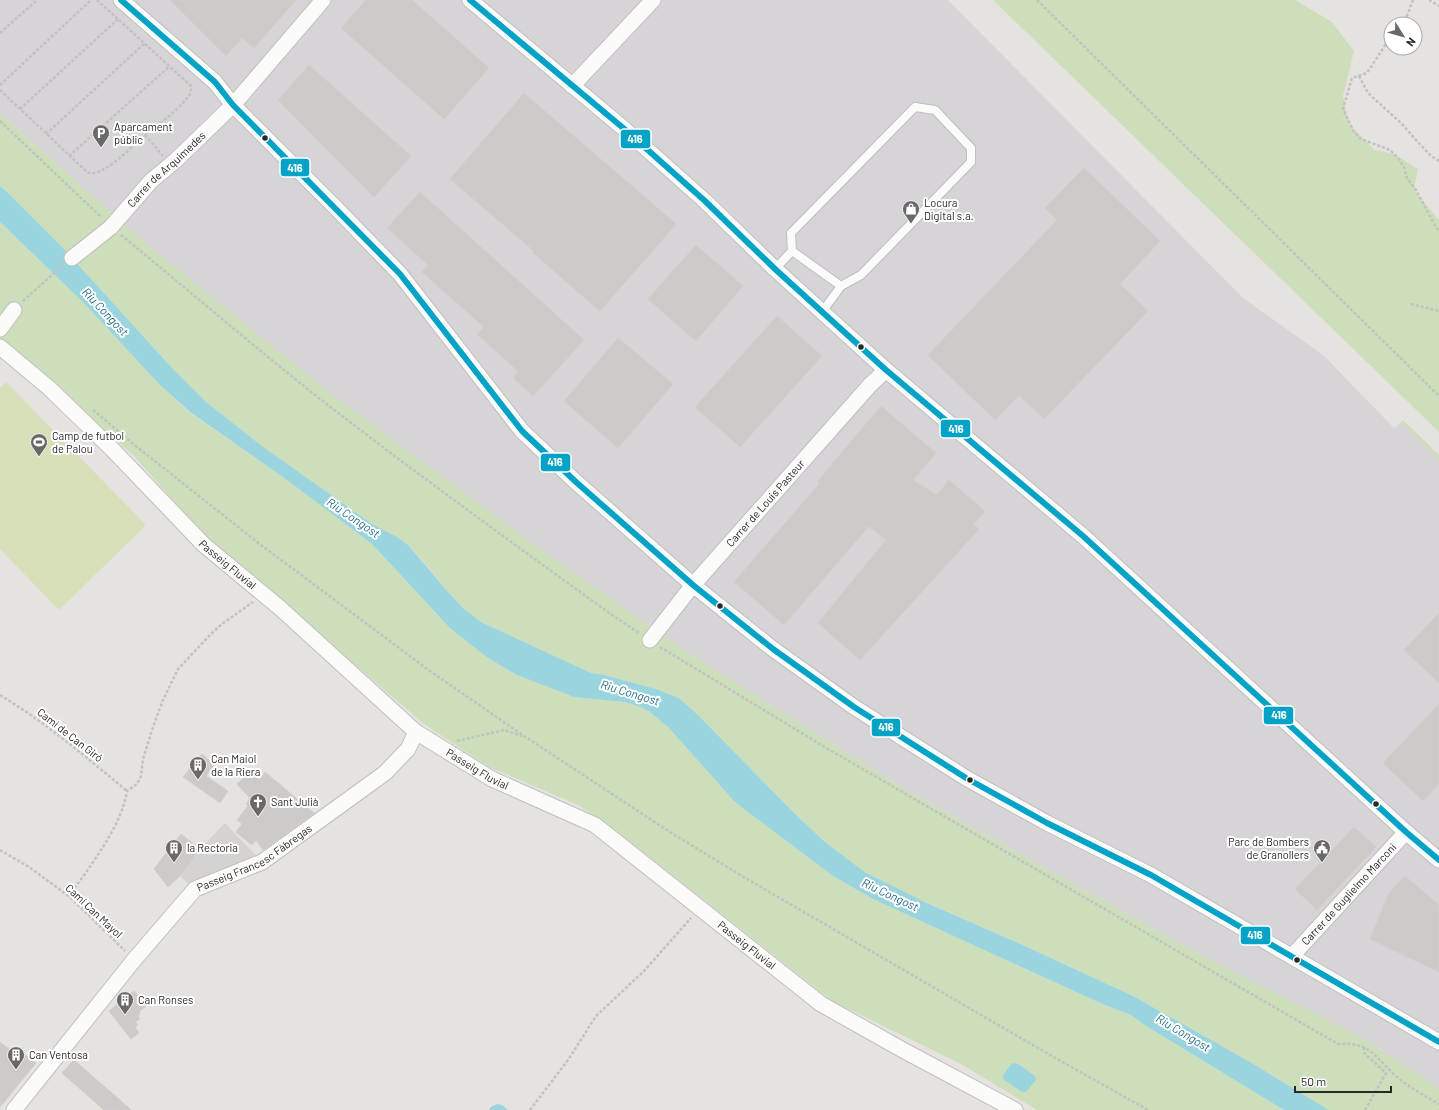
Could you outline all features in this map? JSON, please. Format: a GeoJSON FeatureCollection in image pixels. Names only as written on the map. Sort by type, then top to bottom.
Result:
{"type":"FeatureCollection","features":[{"type":"Feature","properties":{"kind":"street"},"geometry":{"type":"LineString","coordinates":[[121,0],[215,82],[233,105],[400,274],[522,431],[576,482],[693,585],[773,648],[854,707],[928,755],[1047,823],[1151,875],[1439,1042]]}},
{"type":"Feature","properties":{"kind":"street","name":"Carrer de Arquimedes"},"geometry":{"type":"LineString","coordinates":[[72,258],[111,227],[151,181],[171,165],[233,105],[323,0]]}},
{"type":"Feature","properties":{"kind":"street"},"geometry":{"type":"LineString","coordinates":[[470,0],[622,127],[705,201],[775,269],[886,370],[1083,536],[1406,832],[1439,860]]}},
{"type":"Feature","properties":{"kind":"street"},"geometry":{"type":"LineString","coordinates":[[572,86],[653,0]]}},
{"type":"Feature","properties":{"kind":"street"},"geometry":{"type":"LineString","coordinates":[[0,329],[14,310]]}},
{"type":"Feature","properties":{"kind":"street","name":"Passeig Fluvial"},"geometry":{"type":"LineString","coordinates":[[0,347],[49,388],[112,449],[204,545],[262,594],[416,732],[492,779],[595,825],[821,1004],[1015,1110]]}},
{"type":"Feature","properties":{"kind":"street","name":"Carrer de Louis Pasteur"},"geometry":{"type":"LineString","coordinates":[[650,640],[693,585],[865,390],[886,370]]}},
{"type":"Feature","properties":{"kind":"street","name":"Passeig Francesc Fàbregas"},"geometry":{"type":"LineString","coordinates":[[14,1110],[134,960],[195,889],[262,862],[385,773],[408,749],[416,732]]}},
{"type":"Feature","properties":{"kind":"street","name":"Carrer de Guglielmo Marconi"},"geometry":{"type":"LineString","coordinates":[[1292,956],[1406,832]]}},
{"type":"Feature","properties":{"kind":"lane"},"geometry":{"type":"LineString","coordinates":[[775,269],[792,251],[791,233],[915,107],[935,110],[971,148],[971,162],[861,275],[840,286],[822,312]]}},
{"type":"Feature","properties":{"kind":"lane"},"geometry":{"type":"LineString","coordinates":[[792,251],[840,286]]}},
{"type":"Feature","properties":{"kind":"path"},"geometry":{"type":"LineString","coordinates":[[0,33],[37,0]]}},
{"type":"Feature","properties":{"kind":"path"},"geometry":{"type":"LineString","coordinates":[[0,85],[91,0]]}},
{"type":"Feature","properties":{"kind":"path"},"geometry":{"type":"LineString","coordinates":[[0,90],[87,172],[95,173],[109,166],[177,110],[192,93],[189,83],[97,0]]}},
{"type":"Feature","properties":{"kind":"path"},"geometry":{"type":"LineString","coordinates":[[1037,0],[1439,396]]}},
{"type":"Feature","properties":{"kind":"path"},"geometry":{"type":"LineString","coordinates":[[1407,16],[1413,0]]}},
{"type":"Feature","properties":{"kind":"path"},"geometry":{"type":"LineString","coordinates":[[1429,0],[1439,6]]}},
{"type":"Feature","properties":{"kind":"path"},"geometry":{"type":"LineString","coordinates":[[20,110],[118,19]]}},
{"type":"Feature","properties":{"kind":"path"},"geometry":{"type":"LineString","coordinates":[[46,134],[145,43]]}},
{"type":"Feature","properties":{"kind":"path"},"geometry":{"type":"LineString","coordinates":[[1383,49],[1368,73],[1352,78],[1343,109],[1354,132],[1362,139],[1390,150],[1398,158],[1404,167],[1407,178],[1416,190],[1439,230]]}},
{"type":"Feature","properties":{"kind":"path"},"geometry":{"type":"LineString","coordinates":[[69,156],[170,66]]}},
{"type":"Feature","properties":{"kind":"path"},"geometry":{"type":"LineString","coordinates":[[1359,76],[1368,93],[1402,124],[1431,156],[1439,161]]}},
{"type":"Feature","properties":{"kind":"path"},"geometry":{"type":"LineString","coordinates":[[0,121],[111,227],[214,313],[338,413],[612,615],[699,672],[828,750],[1338,1044],[1364,1047],[1381,1060],[1397,1077],[1414,1090],[1439,1104]]}},
{"type":"Feature","properties":{"kind":"path"},"geometry":{"type":"LineString","coordinates":[[145,135],[171,165]]}},
{"type":"Feature","properties":{"kind":"path"},"geometry":{"type":"LineString","coordinates":[[14,310],[72,258]]}},
{"type":"Feature","properties":{"kind":"path"},"geometry":{"type":"LineString","coordinates":[[1411,304],[1439,311]]}},
{"type":"Feature","properties":{"kind":"path"},"geometry":{"type":"LineString","coordinates":[[92,409],[137,447],[261,545],[430,671],[524,736],[673,834],[747,879],[1050,1055],[1148,1110]]}},
{"type":"Feature","properties":{"kind":"path"},"geometry":{"type":"LineString","coordinates":[[70,897],[73,890],[97,856],[118,819],[124,807],[127,791],[137,784],[141,776],[143,759],[153,727],[163,700],[178,669],[218,627],[251,604],[262,594]]}},
{"type":"Feature","properties":{"kind":"path","name":"Camí de Can Giró"},"geometry":{"type":"LineString","coordinates":[[0,695],[40,721],[127,791]]}},
{"type":"Feature","properties":{"kind":"path"},"geometry":{"type":"LineString","coordinates":[[436,744],[504,730],[524,736]]}},
{"type":"Feature","properties":{"kind":"path","name":"Camí Can Mayol"},"geometry":{"type":"LineString","coordinates":[[0,850],[29,867],[70,897],[134,960]]}},
{"type":"Feature","properties":{"kind":"path"},"geometry":{"type":"LineString","coordinates":[[530,1110],[568,1060],[596,1016],[644,971],[699,908]]}},
{"type":"Feature","properties":{"kind":"path"},"geometry":{"type":"LineString","coordinates":[[1364,1047],[1364,1052],[1366,1055],[1386,1073],[1365,1110]]}},
{"type":"Feature","properties":{"kind":"shaded area"},"geometry":{"type":"Polygon","coordinates":[[[0,0],[948,0],[1243,298],[1323,355],[1394,428],[1401,422],[1439,460],[1439,1088],[1361,1037],[1199,954],[908,791],[685,651],[533,544],[326,390],[130,230],[0,113],[0,0]]]}},
{"type":"Feature","properties":{"kind":"shaded area"},"geometry":{"type":"Polygon","coordinates":[[[225,823],[262,862],[195,889],[180,876],[200,849],[225,823]]]}},
{"type":"Feature","properties":{"kind":"green space"},"geometry":{"type":"Polygon","coordinates":[[[993,0],[1295,0],[1332,22],[1354,51],[1343,96],[1349,124],[1375,150],[1394,154],[1418,169],[1414,190],[1439,220],[1439,432],[993,0]]]}},
{"type":"Feature","properties":{"kind":"green space"},"geometry":{"type":"Polygon","coordinates":[[[0,113],[130,230],[326,390],[533,544],[685,651],[908,791],[1199,954],[1361,1037],[1439,1088],[1439,1110],[1329,1110],[1250,1062],[1133,996],[899,890],[866,873],[825,842],[796,815],[699,716],[679,698],[656,689],[591,673],[481,622],[464,609],[408,545],[397,537],[372,524],[262,446],[205,401],[172,368],[61,246],[0,186],[0,113]]]}},
{"type":"Feature","properties":{"kind":"green space"},"geometry":{"type":"Polygon","coordinates":[[[0,222],[84,303],[159,384],[189,412],[287,480],[372,544],[450,628],[488,658],[517,675],[574,697],[625,702],[650,712],[669,728],[734,801],[833,876],[873,899],[1098,1002],[1131,1015],[1143,1024],[1284,1110],[1037,1110],[961,1064],[832,1001],[609,825],[578,805],[489,767],[424,724],[204,535],[133,455],[0,339],[0,222]]]}},
{"type":"Feature","properties":{"kind":"green space","name":"Camp de futbol de Palou"},"geometry":{"type":"Polygon","coordinates":[[[6,382],[146,525],[59,610],[0,549],[0,388],[6,382]]]}},
{"type":"Feature","properties":{"kind":"green space"},"geometry":{"type":"Polygon","coordinates":[[[1403,420],[1439,455],[1439,460],[1401,422],[1403,420]]]}},
{"type":"Feature","properties":{"kind":"water","name":"Riu Congost"},"geometry":{"type":"Polygon","coordinates":[[[0,186],[61,246],[172,368],[205,401],[262,446],[372,524],[397,537],[408,545],[464,609],[481,622],[591,673],[656,689],[679,698],[699,716],[796,815],[825,842],[866,873],[927,903],[1133,996],[1250,1062],[1329,1110],[1284,1110],[1143,1024],[1131,1015],[1098,1002],[873,899],[833,876],[734,801],[669,728],[650,712],[625,702],[574,697],[517,675],[488,658],[450,628],[372,544],[287,480],[190,412],[159,384],[84,303],[0,222],[0,186]]]}},
{"type":"Feature","properties":{"kind":"water"},"geometry":{"type":"Polygon","coordinates":[[[1012,1063],[1018,1064],[1035,1076],[1036,1080],[1026,1092],[1022,1092],[1003,1079],[1004,1074],[1012,1063]]]}},
{"type":"Feature","properties":{"kind":"water"},"geometry":{"type":"Polygon","coordinates":[[[497,1104],[502,1105],[508,1110],[489,1110],[497,1104]]]}},
{"type":"Feature","properties":{"kind":"building"},"geometry":{"type":"Polygon","coordinates":[[[170,0],[296,0],[254,48],[242,38],[226,56],[170,0]]]}},
{"type":"Feature","properties":{"kind":"building"},"geometry":{"type":"Polygon","coordinates":[[[366,0],[412,0],[489,68],[444,119],[341,28],[366,0]]]}},
{"type":"Feature","properties":{"kind":"building"},"geometry":{"type":"Polygon","coordinates":[[[309,65],[411,156],[374,197],[278,100],[309,65]]]}},
{"type":"Feature","properties":{"kind":"building"},"geometry":{"type":"Polygon","coordinates":[[[524,93],[676,224],[600,311],[533,253],[534,251],[450,179],[524,93]]]}},
{"type":"Feature","properties":{"kind":"building"},"geometry":{"type":"Polygon","coordinates":[[[1084,168],[1160,241],[1120,284],[1148,311],[1044,419],[1019,395],[995,420],[928,355],[1057,220],[1045,208],[1084,168]]]}},
{"type":"Feature","properties":{"kind":"building"},"geometry":{"type":"Polygon","coordinates":[[[420,192],[584,340],[533,396],[513,378],[518,371],[477,334],[484,327],[422,272],[428,265],[387,228],[420,192]]]}},
{"type":"Feature","properties":{"kind":"building"},"geometry":{"type":"Polygon","coordinates":[[[696,245],[743,286],[696,341],[648,299],[696,245]]]}},
{"type":"Feature","properties":{"kind":"building"},"geometry":{"type":"Polygon","coordinates":[[[777,316],[822,356],[740,447],[695,407],[777,316]]]}},
{"type":"Feature","properties":{"kind":"building"},"geometry":{"type":"Polygon","coordinates":[[[618,338],[673,384],[618,448],[564,401],[618,338]]]}},
{"type":"Feature","properties":{"kind":"building"},"geometry":{"type":"Polygon","coordinates":[[[881,406],[936,453],[913,480],[937,495],[949,480],[985,511],[973,525],[979,529],[860,660],[818,623],[886,540],[869,526],[784,625],[734,582],[819,484],[817,482],[881,406]]]}},
{"type":"Feature","properties":{"kind":"building"},"geometry":{"type":"Polygon","coordinates":[[[1439,613],[1439,683],[1404,650],[1439,613]]]}},
{"type":"Feature","properties":{"kind":"building"},"geometry":{"type":"Polygon","coordinates":[[[1439,704],[1439,784],[1423,801],[1383,763],[1439,704]]]}},
{"type":"Feature","properties":{"kind":"building","name":"Can Maiol de la Riera"},"geometry":{"type":"Polygon","coordinates":[[[202,754],[214,765],[206,776],[228,791],[220,803],[183,777],[202,754]]]}},
{"type":"Feature","properties":{"kind":"building"},"geometry":{"type":"Polygon","coordinates":[[[251,771],[259,780],[265,772],[314,813],[263,850],[256,840],[252,845],[236,832],[242,824],[237,820],[248,806],[246,804],[250,798],[237,784],[251,771]]]}},
{"type":"Feature","properties":{"kind":"building"},"geometry":{"type":"Polygon","coordinates":[[[1354,827],[1376,847],[1317,910],[1295,889],[1354,827]]]}},
{"type":"Feature","properties":{"kind":"building","name":"la Rectoria"},"geometry":{"type":"Polygon","coordinates":[[[181,834],[200,849],[180,876],[168,887],[154,869],[181,834]]]}},
{"type":"Feature","properties":{"kind":"building"},"geometry":{"type":"Polygon","coordinates":[[[1405,876],[1439,905],[1439,972],[1370,939],[1389,893],[1405,876]]]}},
{"type":"Feature","properties":{"kind":"building","name":"Can Ronses"},"geometry":{"type":"Polygon","coordinates":[[[134,991],[146,1006],[139,1012],[140,1014],[138,1016],[140,1019],[135,1022],[138,1025],[135,1027],[139,1033],[131,1039],[109,1011],[134,991]]]}},
{"type":"Feature","properties":{"kind":"building","name":"Can Ventosa"},"geometry":{"type":"Polygon","coordinates":[[[0,1042],[15,1054],[19,1050],[36,1063],[0,1107],[0,1042]]]}},
{"type":"Feature","properties":{"kind":"building"},"geometry":{"type":"Polygon","coordinates":[[[74,1060],[131,1110],[104,1110],[62,1073],[74,1060]]]}},
{"type":"Feature","properties":{"kind":"transit line","name":"416"},"geometry":{"type":"LineString","coordinates":[[121,0],[215,82],[233,105],[400,274],[522,431],[576,482],[693,585],[773,649],[854,707],[966,778],[1047,823],[1151,875],[1439,1042]]}},
{"type":"Feature","properties":{"kind":"transit line","name":"416"},"geometry":{"type":"LineString","coordinates":[[470,0],[622,127],[705,201],[775,269],[886,370],[1083,536],[1406,832],[1439,860]]}},
{"type":"Feature","properties":{"kind":"place","name":"Aparcament públic"},"geometry":{"type":"Point","coordinates":[101,148]}},
{"type":"Feature","properties":{"kind":"place","name":"Locura Digital s.a."},"geometry":{"type":"Point","coordinates":[911,224]}},
{"type":"Feature","properties":{"kind":"place","name":"Camp de futbol de Palou"},"geometry":{"type":"Point","coordinates":[39,457]}},
{"type":"Feature","properties":{"kind":"place","name":"Can Maiol de la Riera"},"geometry":{"type":"Point","coordinates":[198,780]}},
{"type":"Feature","properties":{"kind":"place","name":"Sant Julià"},"geometry":{"type":"Point","coordinates":[258,817]}},
{"type":"Feature","properties":{"kind":"place","name":"la Rectoria"},"geometry":{"type":"Point","coordinates":[174,863]}},
{"type":"Feature","properties":{"kind":"place","name":"Parc de Bombers de Granollers"},"geometry":{"type":"Point","coordinates":[1322,863]}},
{"type":"Feature","properties":{"kind":"place","name":"Can Ronses"},"geometry":{"type":"Point","coordinates":[125,1015]}},
{"type":"Feature","properties":{"kind":"place","name":"Can Ventosa"},"geometry":{"type":"Point","coordinates":[16,1070]}}]}
